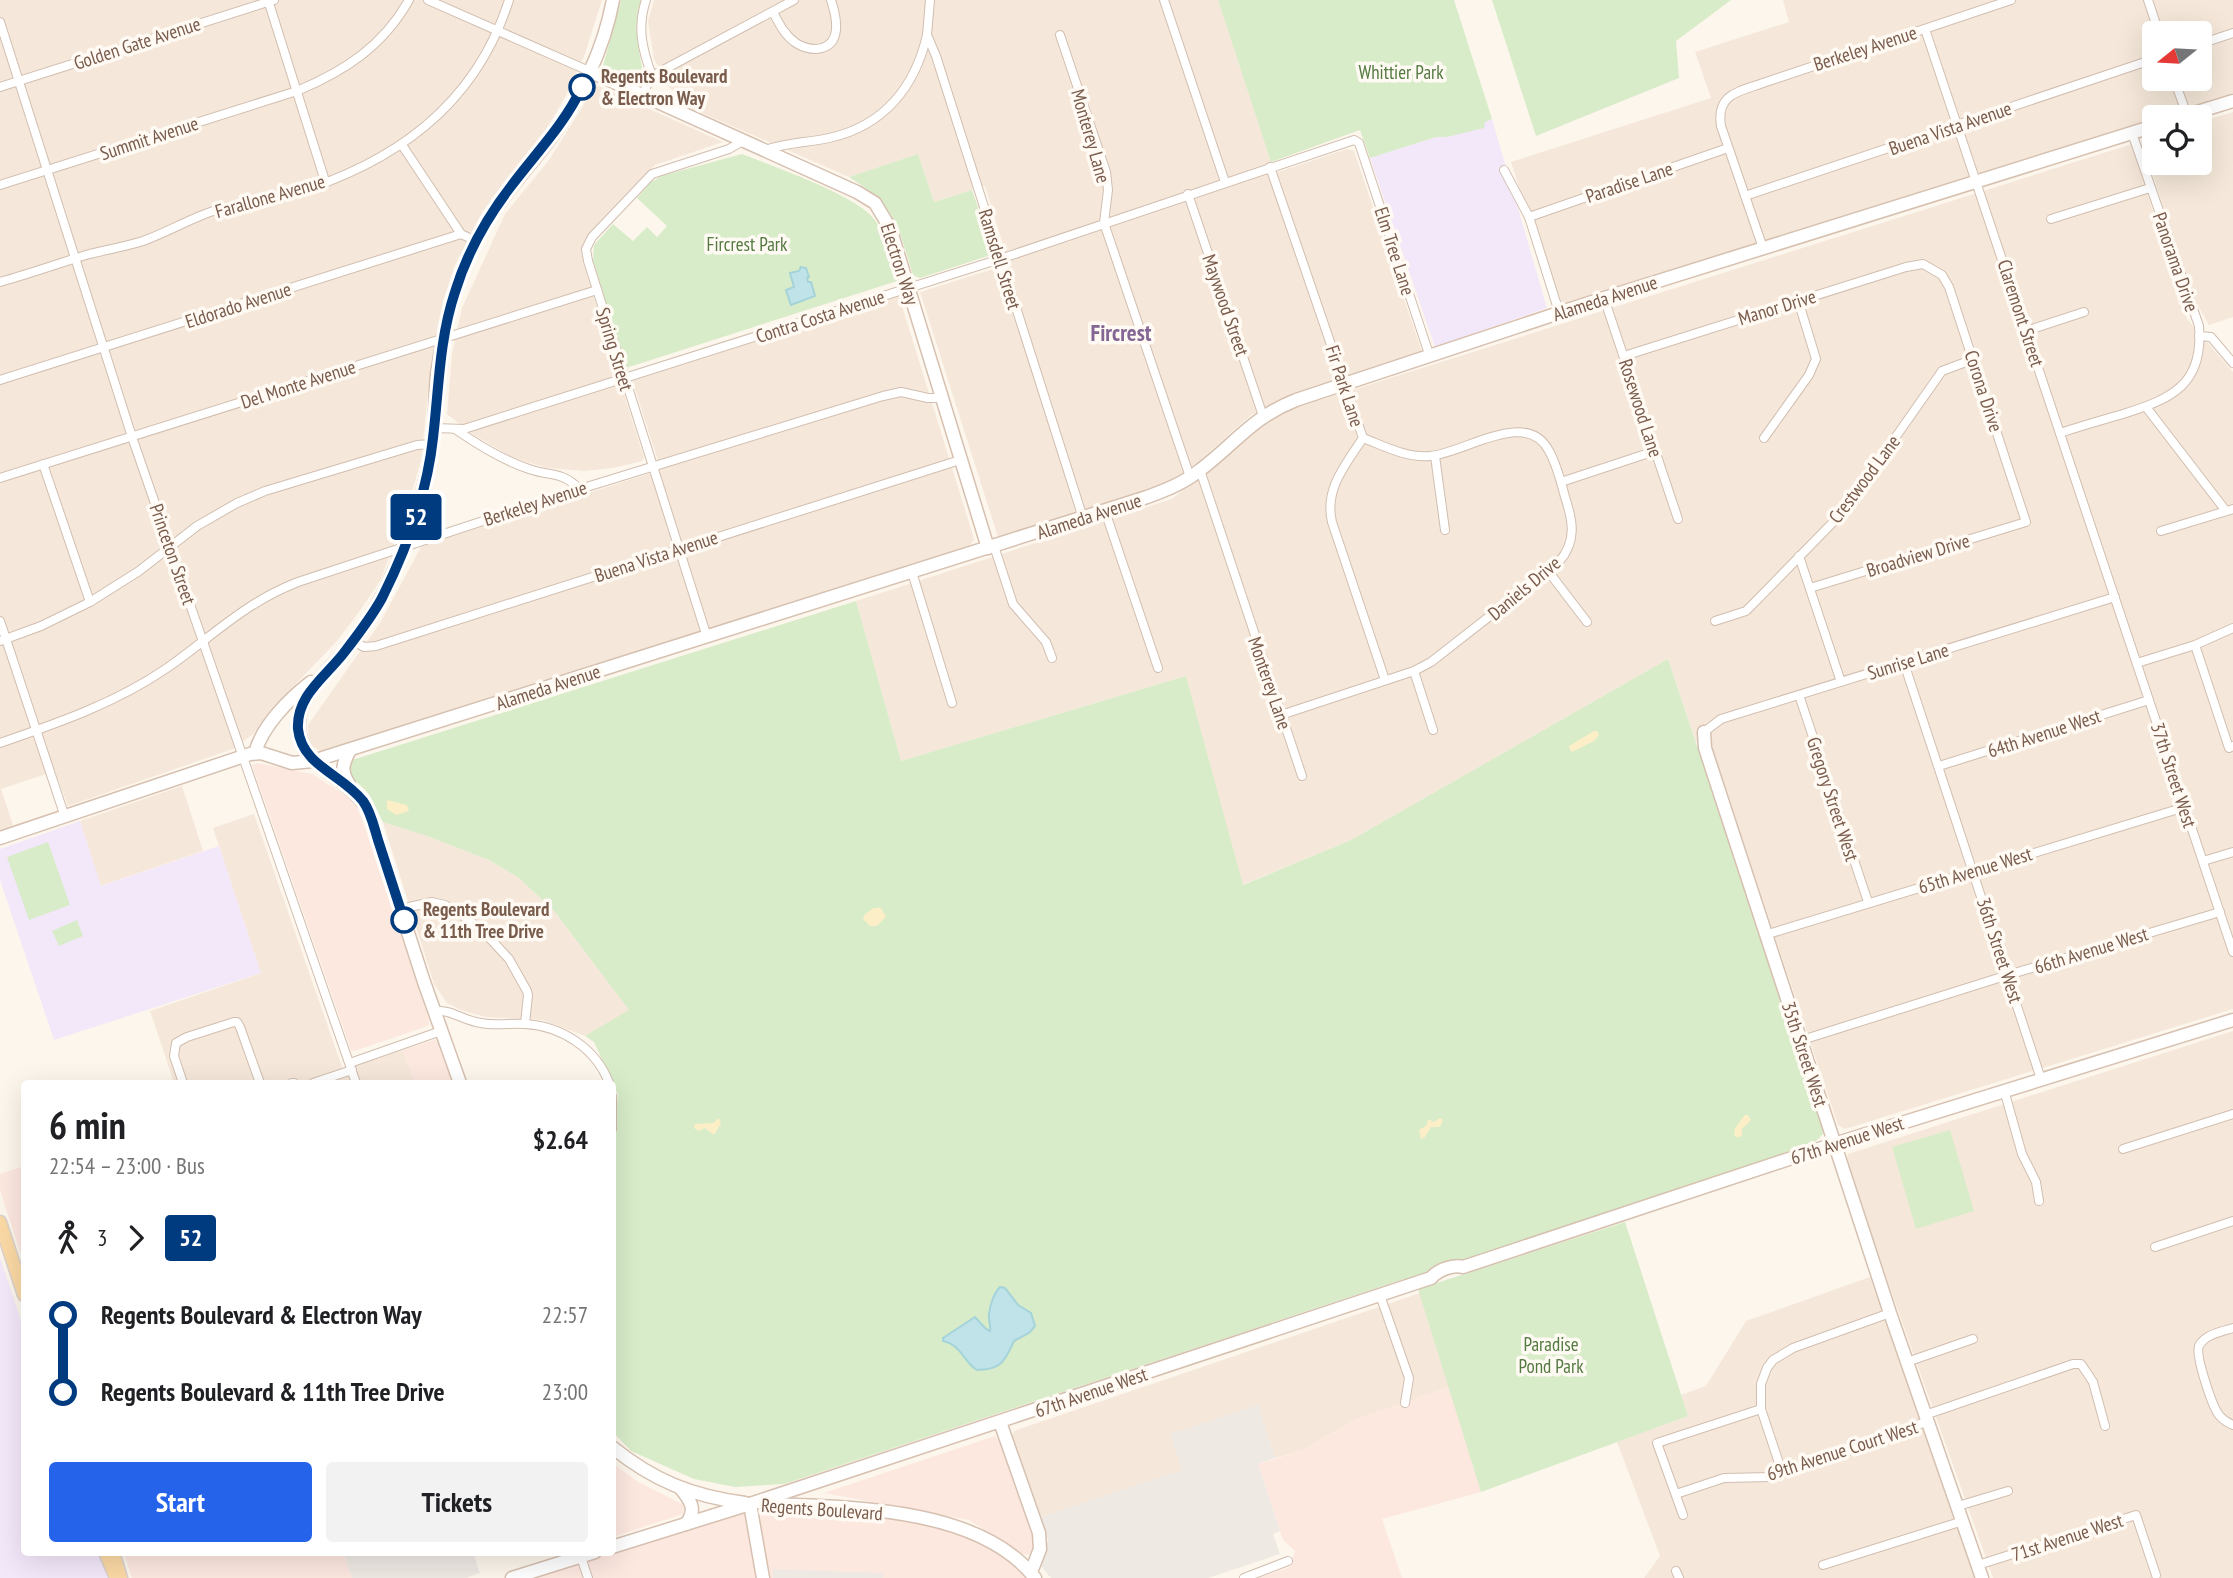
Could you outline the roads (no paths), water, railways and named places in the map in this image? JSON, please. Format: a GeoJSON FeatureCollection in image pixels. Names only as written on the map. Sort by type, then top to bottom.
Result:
{"type":"FeatureCollection","features":[{"type":"Feature","properties":{"kind":"main road"},"geometry":{"type":"LineString","coordinates":[[0,1222],[21,1286]]}},
{"type":"Feature","properties":{"kind":"main road"},"geometry":{"type":"LineString","coordinates":[[107,1556],[116,1578]]}},
{"type":"Feature","properties":{"kind":"main road"},"geometry":{"type":"LineString","coordinates":[[114,1556],[121,1578]]}},
{"type":"Feature","properties":{"kind":"street","name":"Summit Avenue"},"geometry":{"type":"LineString","coordinates":[[0,185],[297,91],[342,70],[369,50],[394,24],[409,0]]}},
{"type":"Feature","properties":{"kind":"street"},"geometry":{"type":"LineString","coordinates":[[428,0],[589,71]]}},
{"type":"Feature","properties":{"kind":"street","name":"Farallone Avenue"},"geometry":{"type":"LineString","coordinates":[[0,282],[141,241],[216,210],[288,195],[355,169],[402,145],[440,114],[462,90],[488,53],[509,0]]}},
{"type":"Feature","properties":{"kind":"street"},"geometry":{"type":"LineString","coordinates":[[352,789],[313,761],[303,748],[298,729],[299,715],[309,692],[336,663],[379,603],[406,545],[420,502],[432,444],[437,375],[455,290],[476,241],[511,186],[566,116],[589,71],[614,0]]}},
{"type":"Feature","properties":{"kind":"street"},"geometry":{"type":"LineString","coordinates":[[646,0],[642,14],[641,42],[652,76]]}},
{"type":"Feature","properties":{"kind":"street"},"geometry":{"type":"LineString","coordinates":[[642,95],[652,76],[794,0]]}},
{"type":"Feature","properties":{"kind":"street"},"geometry":{"type":"LineString","coordinates":[[773,12],[785,34],[794,42],[813,49],[822,48],[834,40],[837,31],[831,0]]}},
{"type":"Feature","properties":{"kind":"street","name":"Ramsdell Street"},"geometry":{"type":"LineString","coordinates":[[930,0],[927,35],[936,56],[1083,518]]}},
{"type":"Feature","properties":{"kind":"street"},"geometry":{"type":"LineString","coordinates":[[1164,0],[1225,182]]}},
{"type":"Feature","properties":{"kind":"street","name":"Berkeley Avenue"},"geometry":{"type":"LineString","coordinates":[[1728,148],[1720,120],[1722,103],[1735,93],[2011,0]]}},
{"type":"Feature","properties":{"kind":"street"},"geometry":{"type":"LineString","coordinates":[[2148,0],[2155,21]]}},
{"type":"Feature","properties":{"kind":"street"},"geometry":{"type":"LineString","coordinates":[[270,1],[325,181]]}},
{"type":"Feature","properties":{"kind":"street","name":"Golden Gate Avenue"},"geometry":{"type":"LineString","coordinates":[[0,87],[270,1]]}},
{"type":"Feature","properties":{"kind":"street","name":"Princeton Street"},"geometry":{"type":"LineString","coordinates":[[0,22],[132,437],[202,641],[249,755],[355,1080]]}},
{"type":"Feature","properties":{"kind":"street","name":"Claremont Street"},"geometry":{"type":"LineString","coordinates":[[1925,29],[2115,597]]}},
{"type":"Feature","properties":{"kind":"street"},"geometry":{"type":"LineString","coordinates":[[2212,40],[2233,33]]}},
{"type":"Feature","properties":{"kind":"street"},"geometry":{"type":"LineString","coordinates":[[766,150],[782,144],[842,135],[878,117],[899,97],[915,72],[927,35]]}},
{"type":"Feature","properties":{"kind":"street","name":"Monterey Lane"},"geometry":{"type":"LineString","coordinates":[[1060,35],[1106,172],[1108,190],[1104,223],[1302,776]]}},
{"type":"Feature","properties":{"kind":"street","name":"Buena Vista Avenue"},"geometry":{"type":"LineString","coordinates":[[1745,196],[2142,63]]}},
{"type":"Feature","properties":{"kind":"street","name":"Electron Way"},"geometry":{"type":"LineString","coordinates":[[589,71],[766,150],[875,203],[890,228],[960,460],[991,547]]}},
{"type":"Feature","properties":{"kind":"street"},"geometry":{"type":"LineString","coordinates":[[2212,107],[2233,101]]}},
{"type":"Feature","properties":{"kind":"street","name":"Alameda Avenue"},"geometry":{"type":"LineString","coordinates":[[249,755],[292,763],[313,761],[1160,493],[1195,474],[1263,416],[1296,400],[1559,312],[2142,130]]}},
{"type":"Feature","properties":{"kind":"street","name":"Panorama Drive"},"geometry":{"type":"LineString","coordinates":[[2060,433],[2168,398],[2184,383],[2194,365],[2199,326],[2132,133]]}},
{"type":"Feature","properties":{"kind":"street","name":"Contra Costa Avenue"},"geometry":{"type":"LineString","coordinates":[[434,428],[464,429],[1000,259],[1351,140],[1357,140],[1360,145]]}},
{"type":"Feature","properties":{"kind":"street","name":"Spring Street"},"geometry":{"type":"LineString","coordinates":[[707,637],[586,254],[587,246],[596,232],[655,172],[729,149],[743,141]]}},
{"type":"Feature","properties":{"kind":"street"},"geometry":{"type":"LineString","coordinates":[[402,145],[461,234],[476,241]]}},
{"type":"Feature","properties":{"kind":"street","name":"Elm Tree Lane"},"geometry":{"type":"LineString","coordinates":[[1360,145],[1430,357]]}},
{"type":"Feature","properties":{"kind":"street"},"geometry":{"type":"LineString","coordinates":[[1728,148],[1763,248]]}},
{"type":"Feature","properties":{"kind":"street","name":"Paradise Lane"},"geometry":{"type":"LineString","coordinates":[[1529,217],[1728,148]]}},
{"type":"Feature","properties":{"kind":"street","name":"Fir Park Lane"},"geometry":{"type":"LineString","coordinates":[[1270,167],[1363,438],[1336,481],[1329,508],[1385,680]]}},
{"type":"Feature","properties":{"kind":"street"},"geometry":{"type":"LineString","coordinates":[[1504,170],[1529,217],[1559,312]]}},
{"type":"Feature","properties":{"kind":"street"},"geometry":{"type":"LineString","coordinates":[[2051,219],[2150,188]]}},
{"type":"Feature","properties":{"kind":"street","name":"Maywood Street"},"geometry":{"type":"LineString","coordinates":[[1188,194],[1263,416]]}},
{"type":"Feature","properties":{"kind":"street","name":"Eldorado Avenue"},"geometry":{"type":"LineString","coordinates":[[0,380],[461,234]]}},
{"type":"Feature","properties":{"kind":"street","name":"Manor Drive"},"geometry":{"type":"LineString","coordinates":[[1624,356],[1906,267],[1923,264],[1930,268]]}},
{"type":"Feature","properties":{"kind":"street","name":"Corona Drive"},"geometry":{"type":"LineString","coordinates":[[1930,268],[1942,275],[1949,287],[2026,522]]}},
{"type":"Feature","properties":{"kind":"street","name":"Del Monte Avenue"},"geometry":{"type":"LineString","coordinates":[[0,478],[597,290]]}},
{"type":"Feature","properties":{"kind":"street","name":"Rosewood Lane"},"geometry":{"type":"LineString","coordinates":[[1604,298],[1678,519]]}},
{"type":"Feature","properties":{"kind":"street"},"geometry":{"type":"LineString","coordinates":[[1764,438],[1809,374],[1816,359],[1798,300]]}},
{"type":"Feature","properties":{"kind":"street"},"geometry":{"type":"LineString","coordinates":[[2026,331],[2084,312]]}},
{"type":"Feature","properties":{"kind":"street"},"geometry":{"type":"LineString","coordinates":[[2199,336],[2211,337],[2233,363]]}},
{"type":"Feature","properties":{"kind":"street","name":"Crestwood Lane"},"geometry":{"type":"LineString","coordinates":[[1715,621],[1746,611],[1843,512],[1942,371],[1974,359]]}},
{"type":"Feature","properties":{"kind":"street","name":"Berkeley Avenue"},"geometry":{"type":"LineString","coordinates":[[0,743],[95,708],[132,689],[168,667],[241,610],[283,587],[652,466],[892,394],[901,392],[941,398]]}},
{"type":"Feature","properties":{"kind":"street"},"geometry":{"type":"LineString","coordinates":[[2146,407],[2229,510],[2161,531]]}},
{"type":"Feature","properties":{"kind":"street"},"geometry":{"type":"LineString","coordinates":[[455,429],[500,457],[528,469],[566,477],[580,489]]}},
{"type":"Feature","properties":{"kind":"street","name":"Daniels Drive"},"geometry":{"type":"LineString","coordinates":[[1281,715],[1414,671],[1440,657],[1548,571],[1564,556],[1573,533],[1572,517],[1549,449],[1535,436],[1523,432],[1502,435],[1435,456],[1416,457],[1363,438]]}},
{"type":"Feature","properties":{"kind":"street"},"geometry":{"type":"LineString","coordinates":[[3,640],[41,626],[90,602],[139,571],[210,517],[258,494],[417,444],[432,444]]}},
{"type":"Feature","properties":{"kind":"street"},"geometry":{"type":"LineString","coordinates":[[1561,482],[1655,451]]}},
{"type":"Feature","properties":{"kind":"street"},"geometry":{"type":"LineString","coordinates":[[1435,456],[1445,530]]}},
{"type":"Feature","properties":{"kind":"street","name":"Buena Vista Avenue"},"geometry":{"type":"LineString","coordinates":[[353,641],[370,648],[960,460]]}},
{"type":"Feature","properties":{"kind":"street"},"geometry":{"type":"LineString","coordinates":[[43,464],[90,602]]}},
{"type":"Feature","properties":{"kind":"street"},"geometry":{"type":"LineString","coordinates":[[1105,511],[1158,668]]}},
{"type":"Feature","properties":{"kind":"street","name":"Broadview Drive"},"geometry":{"type":"LineString","coordinates":[[1810,588],[2026,522]]}},
{"type":"Feature","properties":{"kind":"street"},"geometry":{"type":"LineString","coordinates":[[991,547],[1013,604],[1046,642],[1052,658]]}},
{"type":"Feature","properties":{"kind":"street"},"geometry":{"type":"LineString","coordinates":[[1799,555],[1841,682]]}},
{"type":"Feature","properties":{"kind":"street"},"geometry":{"type":"LineString","coordinates":[[1548,571],[1587,622]]}},
{"type":"Feature","properties":{"kind":"street"},"geometry":{"type":"LineString","coordinates":[[912,572],[952,703]]}},
{"type":"Feature","properties":{"kind":"street","name":"Sunrise Lane"},"geometry":{"type":"LineString","coordinates":[[1704,732],[1721,719],[2115,597]]}},
{"type":"Feature","properties":{"kind":"street","name":"37th Street West"},"geometry":{"type":"LineString","coordinates":[[2115,597],[2233,952]]}},
{"type":"Feature","properties":{"kind":"street"},"geometry":{"type":"LineString","coordinates":[[0,621],[3,640],[37,730],[65,817]]}},
{"type":"Feature","properties":{"kind":"street"},"geometry":{"type":"LineString","coordinates":[[2137,663],[2195,645],[2233,628]]}},
{"type":"Feature","properties":{"kind":"street"},"geometry":{"type":"LineString","coordinates":[[2195,645],[2231,747]]}},
{"type":"Feature","properties":{"kind":"street"},"geometry":{"type":"LineString","coordinates":[[0,838],[249,755],[287,704],[305,686],[336,663]]}},
{"type":"Feature","properties":{"kind":"street","name":"36th Street West"},"geometry":{"type":"LineString","coordinates":[[1904,663],[2041,1079]]}},
{"type":"Feature","properties":{"kind":"street"},"geometry":{"type":"LineString","coordinates":[[1414,671],[1433,730]]}},
{"type":"Feature","properties":{"kind":"street","name":"Gregory Street West"},"geometry":{"type":"LineString","coordinates":[[1799,695],[1868,902]]}},
{"type":"Feature","properties":{"kind":"street","name":"64th Avenue West"},"geometry":{"type":"LineString","coordinates":[[1939,766],[2149,700]]}},
{"type":"Feature","properties":{"kind":"street","name":"35th Street West"},"geometry":{"type":"LineString","coordinates":[[1704,732],[1705,748],[1765,935],[1802,1040],[1890,1313],[1982,1578]]}},
{"type":"Feature","properties":{"kind":"street"},"geometry":{"type":"LineString","coordinates":[[350,750],[342,764],[344,776],[369,811],[459,1080]]}},
{"type":"Feature","properties":{"kind":"street","name":"65th Avenue West"},"geometry":{"type":"LineString","coordinates":[[1765,935],[2185,807]]}},
{"type":"Feature","properties":{"kind":"street"},"geometry":{"type":"LineString","coordinates":[[2203,861],[2233,852]]}},
{"type":"Feature","properties":{"kind":"street"},"geometry":{"type":"LineString","coordinates":[[400,909],[438,903],[462,915],[485,933],[509,959],[527,991],[525,1024]]}},
{"type":"Feature","properties":{"kind":"street","name":"66th Avenue West"},"geometry":{"type":"LineString","coordinates":[[1802,1040],[2220,912]]}},
{"type":"Feature","properties":{"kind":"street"},"geometry":{"type":"LineString","coordinates":[[434,1011],[446,1010],[482,1024],[525,1024],[552,1028],[573,1039],[601,1066],[608,1080]]}},
{"type":"Feature","properties":{"kind":"street","name":"67th Avenue West"},"geometry":{"type":"LineString","coordinates":[[616,1545],[1000,1422],[1432,1278],[1436,1272],[1457,1265],[1464,1267],[1834,1144],[2233,1020]]}},
{"type":"Feature","properties":{"kind":"street"},"geometry":{"type":"LineString","coordinates":[[182,1080],[174,1056],[176,1043],[234,1022],[240,1027],[259,1080]]}},
{"type":"Feature","properties":{"kind":"street"},"geometry":{"type":"LineString","coordinates":[[320,1080],[441,1031]]}},
{"type":"Feature","properties":{"kind":"street"},"geometry":{"type":"LineString","coordinates":[[2004,1090],[2022,1154],[2036,1182],[2039,1201]]}},
{"type":"Feature","properties":{"kind":"street"},"geometry":{"type":"LineString","coordinates":[[2123,1149],[2233,1114]]}},
{"type":"Feature","properties":{"kind":"street"},"geometry":{"type":"LineString","coordinates":[[2155,1247],[2233,1221]]}},
{"type":"Feature","properties":{"kind":"street"},"geometry":{"type":"LineString","coordinates":[[1380,1295],[1406,1368],[1409,1387],[1405,1403]]}},
{"type":"Feature","properties":{"kind":"street"},"geometry":{"type":"LineString","coordinates":[[1782,1472],[1761,1409],[1760,1384],[1773,1360],[1793,1348],[1890,1313]]}},
{"type":"Feature","properties":{"kind":"street"},"geometry":{"type":"LineString","coordinates":[[2232,1425],[2216,1410],[2197,1354],[2200,1344],[2207,1337],[2233,1328]]}},
{"type":"Feature","properties":{"kind":"street"},"geometry":{"type":"LineString","coordinates":[[1907,1362],[1973,1339]]}},
{"type":"Feature","properties":{"kind":"street"},"geometry":{"type":"LineString","coordinates":[[1926,1418],[2073,1364],[2081,1364],[2093,1382],[2105,1426]]}},
{"type":"Feature","properties":{"kind":"street"},"geometry":{"type":"LineString","coordinates":[[1683,1515],[1657,1443],[1761,1409]]}},
{"type":"Feature","properties":{"kind":"street","name":"69th Avenue Court West"},"geometry":{"type":"LineString","coordinates":[[1676,1494],[1724,1478],[1771,1477],[1892,1436],[1926,1418]]}},
{"type":"Feature","properties":{"kind":"street"},"geometry":{"type":"LineString","coordinates":[[1000,1422],[1039,1533],[1040,1549],[1033,1575]]}},
{"type":"Feature","properties":{"kind":"street","name":"Regents Boulevard"},"geometry":{"type":"LineString","coordinates":[[616,1450],[637,1467],[666,1483],[750,1504],[868,1510],[963,1528],[992,1542],[1033,1575]]}},
{"type":"Feature","properties":{"kind":"street"},"geometry":{"type":"LineString","coordinates":[[681,1488],[693,1506],[687,1524]]}},
{"type":"Feature","properties":{"kind":"street"},"geometry":{"type":"LineString","coordinates":[[1958,1506],[2008,1491]]}},
{"type":"Feature","properties":{"kind":"street"},"geometry":{"type":"LineString","coordinates":[[750,1504],[763,1578]]}},
{"type":"Feature","properties":{"kind":"street","name":"71st Avenue West"},"geometry":{"type":"LineString","coordinates":[[1978,1565],[2136,1515],[2156,1575]]}},
{"type":"Feature","properties":{"kind":"street"},"geometry":{"type":"LineString","coordinates":[[1823,1565],[1963,1521]]}},
{"type":"Feature","properties":{"kind":"street"},"geometry":{"type":"LineString","coordinates":[[512,1578],[581,1557],[588,1578]]}},
{"type":"Feature","properties":{"kind":"street"},"geometry":{"type":"LineString","coordinates":[[1244,1578],[1288,1562]]}},
{"type":"Feature","properties":{"kind":"water"},"geometry":{"type":"Polygon","coordinates":[[[801,267],[806,268],[808,282],[811,282],[815,296],[791,305],[786,290],[794,287],[790,273],[799,271],[801,267]]]}},
{"type":"Feature","properties":{"kind":"water"},"geometry":{"type":"Polygon","coordinates":[[[1000,1287],[1005,1288],[1018,1305],[1031,1313],[1035,1326],[1029,1333],[1014,1341],[1002,1363],[985,1370],[977,1370],[954,1346],[943,1341],[943,1338],[975,1317],[990,1331],[990,1307],[1000,1287]]]}},
{"type":"Feature","properties":{"kind":"place","name":"Regents Boulevard & Electron Way"},"geometry":{"type":"Point","coordinates":[582,87]}},
{"type":"Feature","properties":{"kind":"place","name":"Regents Boulevard & 11th Tree Drive"},"geometry":{"type":"Point","coordinates":[404,920]}},
{"type":"Feature","properties":{"kind":"district","name":"Fircrest"},"geometry":{"type":"Point","coordinates":[1121,333]}},
{"type":"Feature","properties":{"kind":"park label","name":"Whittier Park"},"geometry":{"type":"Point","coordinates":[1401,72]}},
{"type":"Feature","properties":{"kind":"park label","name":"Fircrest Park"},"geometry":{"type":"Point","coordinates":[747,244]}},
{"type":"Feature","properties":{"kind":"park label","name":"Paradise Pond Park"},"geometry":{"type":"Point","coordinates":[1551,1355]}}]}
